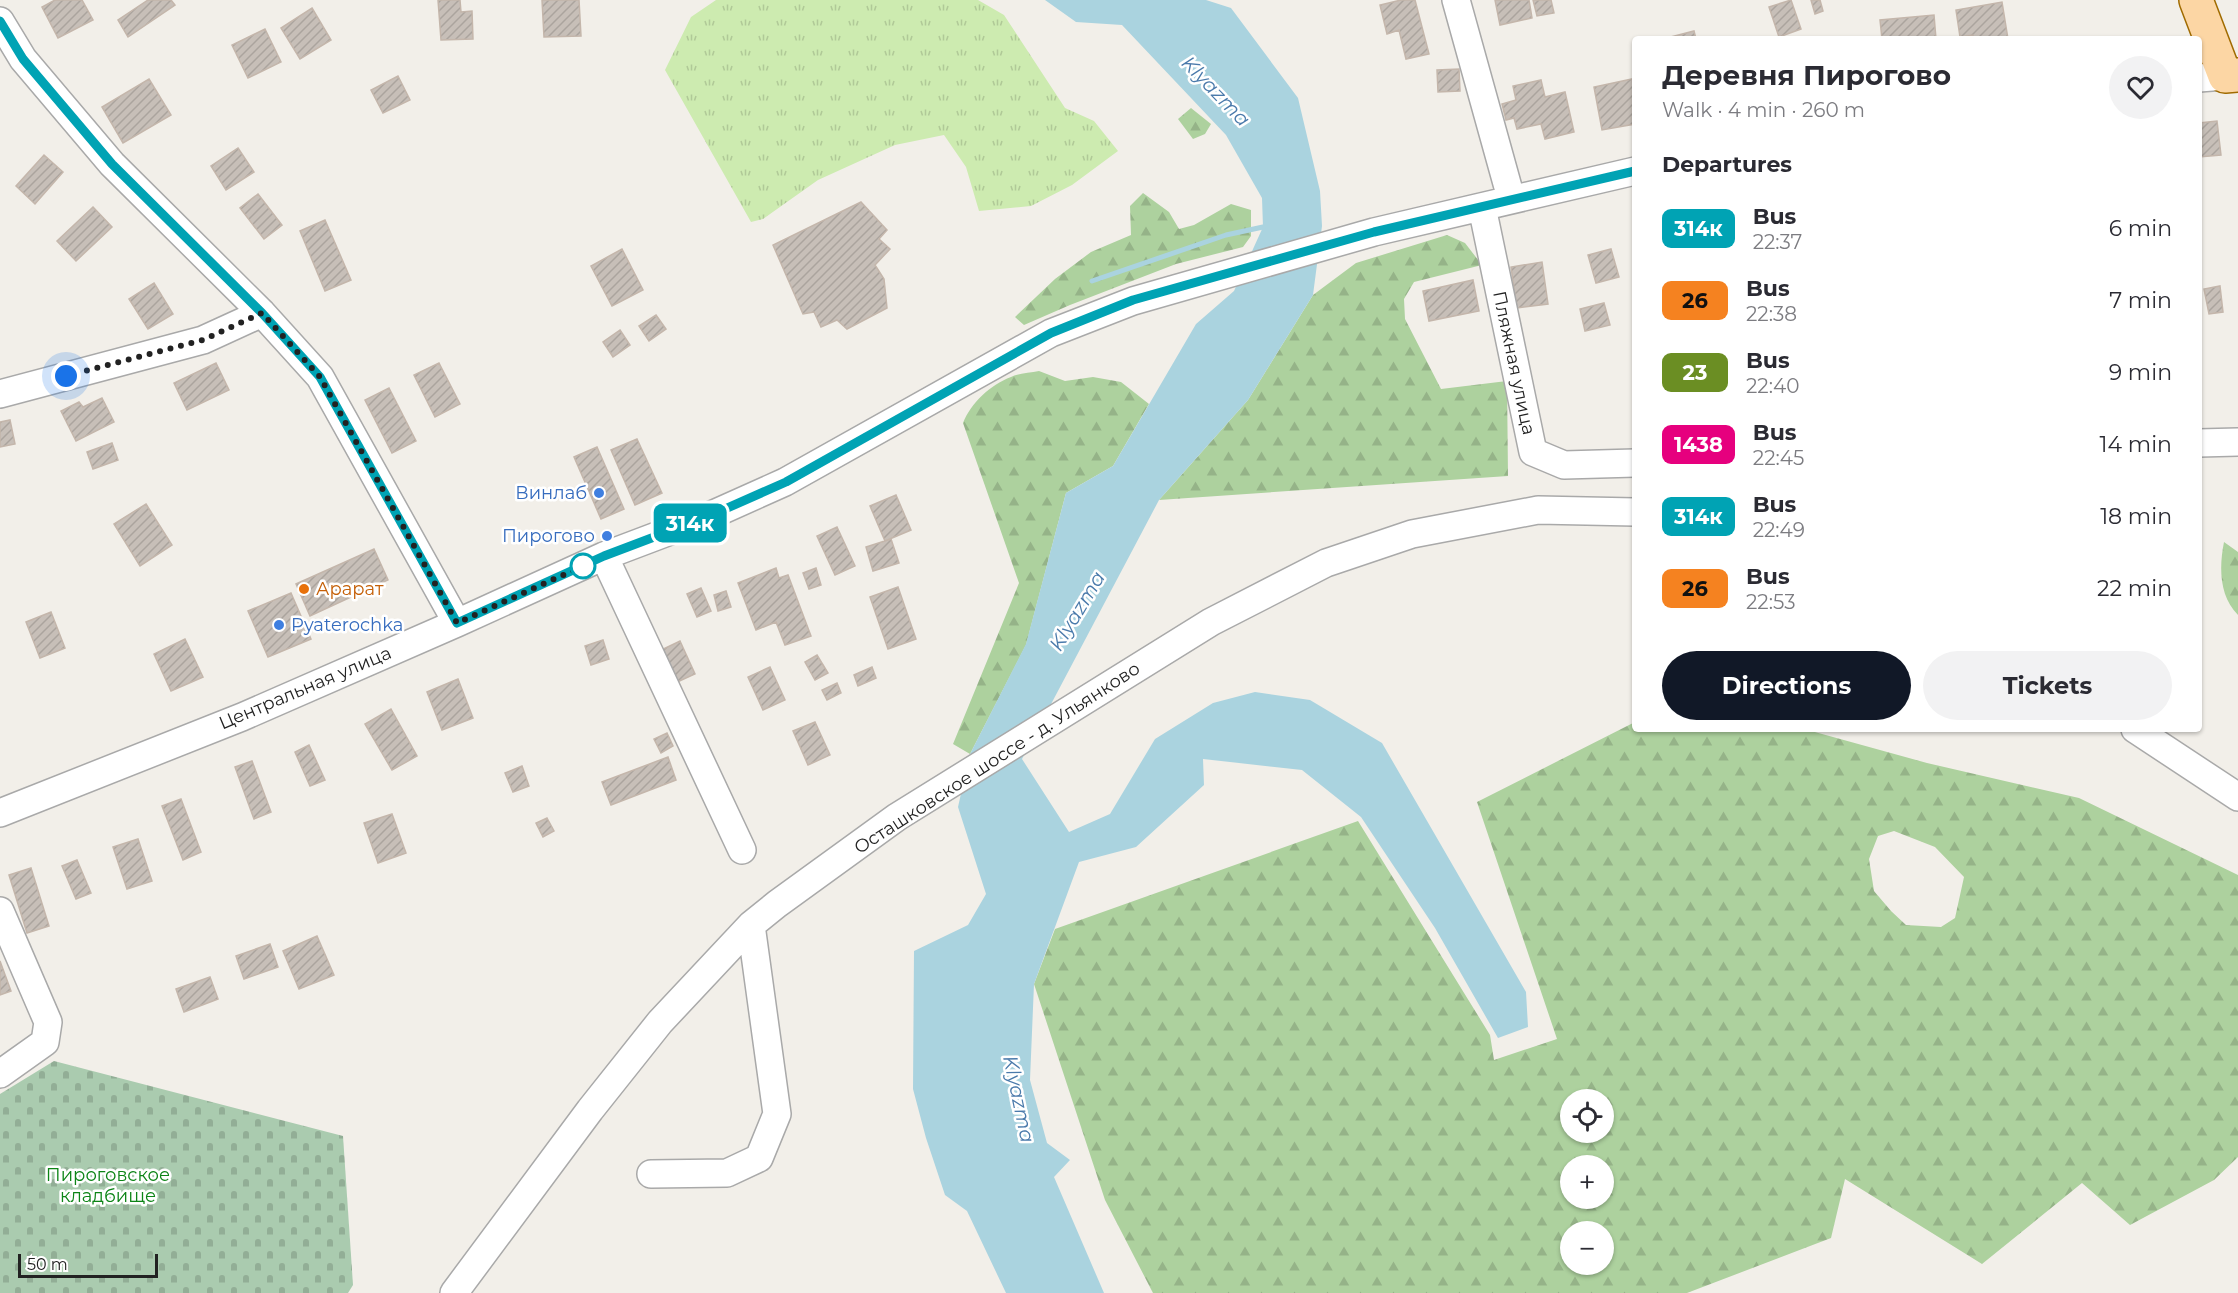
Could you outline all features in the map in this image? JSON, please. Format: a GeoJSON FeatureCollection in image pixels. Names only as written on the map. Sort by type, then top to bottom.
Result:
{"type":"FeatureCollection","features":[{"type":"Feature","properties":{"kind":"main road"},"geometry":{"type":"LineString","coordinates":[[2196,0],[2221,76]]}},
{"type":"Feature","properties":{"kind":"street"},"geometry":{"type":"LineString","coordinates":[[1455,0],[1511,198]]}},
{"type":"Feature","properties":{"kind":"street"},"geometry":{"type":"LineString","coordinates":[[0,21],[23,59],[112,164],[262,313],[320,377],[457,623]]}},
{"type":"Feature","properties":{"kind":"street"},"geometry":{"type":"LineString","coordinates":[[1482,207],[1511,198],[1632,172]]}},
{"type":"Feature","properties":{"kind":"street","name":"Центральная улица"},"geometry":{"type":"LineString","coordinates":[[0,813],[242,717],[604,556],[707,517],[786,482],[1051,333],[1133,300],[1192,282],[1374,232],[1482,207]]}},
{"type":"Feature","properties":{"kind":"street","name":"Пляжная улица"},"geometry":{"type":"LineString","coordinates":[[1482,207],[1533,452],[1564,465],[1632,463]]}},
{"type":"Feature","properties":{"kind":"street"},"geometry":{"type":"LineString","coordinates":[[0,394],[203,340],[262,313]]}},
{"type":"Feature","properties":{"kind":"street"},"geometry":{"type":"LineString","coordinates":[[2202,443],[2238,442]]}},
{"type":"Feature","properties":{"kind":"street","name":"Осташковское шоссе - д. Ульянково"},"geometry":{"type":"LineString","coordinates":[[454,1293],[628,1061],[660,1022],[751,925],[897,817],[1211,622],[1326,563],[1412,534],[1538,510],[1632,513]]}},
{"type":"Feature","properties":{"kind":"street"},"geometry":{"type":"LineString","coordinates":[[604,556],[742,850]]}},
{"type":"Feature","properties":{"kind":"street"},"geometry":{"type":"LineString","coordinates":[[2140,732],[2238,796]]}},
{"type":"Feature","properties":{"kind":"street"},"geometry":{"type":"LineString","coordinates":[[0,911],[48,1022],[45,1042],[0,1074]]}},
{"type":"Feature","properties":{"kind":"street"},"geometry":{"type":"LineString","coordinates":[[651,1174],[727,1173],[759,1158],[777,1114],[751,925]]}},
{"type":"Feature","properties":{"kind":"green space"},"geometry":{"type":"Polygon","coordinates":[[[716,0],[978,0],[1004,15],[1065,108],[1094,121],[1118,151],[1072,185],[1031,206],[979,211],[966,167],[944,135],[895,145],[818,180],[763,219],[751,222],[665,70],[691,17],[716,0]]]}},
{"type":"Feature","properties":{"kind":"green space"},"geometry":{"type":"Polygon","coordinates":[[[1191,108],[1211,124],[1205,134],[1193,139],[1178,119],[1191,108]]]}},
{"type":"Feature","properties":{"kind":"green space"},"geometry":{"type":"Polygon","coordinates":[[[1143,193],[1169,212],[1179,229],[1194,225],[1231,204],[1251,210],[1251,236],[1243,247],[1176,264],[1024,325],[1015,317],[1055,279],[1091,252],[1131,235],[1130,206],[1143,193]]]}},
{"type":"Feature","properties":{"kind":"green space"},"geometry":{"type":"Polygon","coordinates":[[[1447,235],[1465,243],[1482,265],[1414,282],[1404,299],[1405,319],[1441,389],[1507,381],[1508,476],[1159,500],[1248,400],[1313,295],[1356,263],[1447,235]]]}},
{"type":"Feature","properties":{"kind":"green space"},"geometry":{"type":"Polygon","coordinates":[[[1039,371],[1065,381],[1093,377],[1121,382],[1149,404],[1113,466],[1066,493],[1026,645],[970,754],[953,744],[1019,583],[963,423],[976,402],[1003,380],[1039,371]]]}},
{"type":"Feature","properties":{"kind":"green space"},"geometry":{"type":"Polygon","coordinates":[[[2224,542],[2238,552],[2238,615],[2227,599],[2222,581],[2221,561],[2224,542]]]}},
{"type":"Feature","properties":{"kind":"green space"},"geometry":{"type":"Polygon","coordinates":[[[1632,724],[1632,732],[1815,732],[1927,763],[2079,798],[2238,875],[2238,1157],[2214,1180],[2130,1225],[2082,1183],[1982,1264],[1845,1179],[1831,1238],[1687,1293],[1153,1293],[1105,1200],[1034,984],[1055,929],[1358,821],[1490,1035],[1494,1060],[1557,1039],[1477,802],[1632,724]],[[1894,831],[1878,836],[1869,859],[1874,891],[1906,925],[1941,927],[1955,918],[1964,877],[1935,847],[1894,831]]]}},
{"type":"Feature","properties":{"kind":"green space","name":"Пироговское кладбище"},"geometry":{"type":"Polygon","coordinates":[[[54,1061],[343,1136],[353,1285],[348,1293],[0,1293],[0,1094],[54,1061]]]}},
{"type":"Feature","properties":{"kind":"water","name":"Klyazma"},"geometry":{"type":"Polygon","coordinates":[[[1045,0],[1206,0],[1231,8],[1298,98],[1320,191],[1322,226],[1313,295],[1248,400],[1159,500],[1022,759],[1069,832],[1110,814],[1155,739],[1213,703],[1255,692],[1310,700],[1382,743],[1526,992],[1528,1027],[1498,1038],[1435,928],[1361,817],[1302,770],[1203,759],[1204,785],[1136,847],[1079,862],[1034,984],[1030,1080],[1047,1143],[1070,1160],[1054,1177],[1104,1293],[1006,1293],[967,1211],[945,1195],[913,1089],[914,951],[968,925],[986,894],[958,807],[970,754],[1026,644],[1066,493],[1113,466],[1196,324],[1234,291],[1263,227],[1262,198],[1226,135],[1122,25],[1076,22],[1045,0]]]}},
{"type":"Feature","properties":{"kind":"building"},"geometry":{"type":"Polygon","coordinates":[[[55,0],[82,0],[93,20],[58,38],[42,7],[55,0]]]}},
{"type":"Feature","properties":{"kind":"building"},"geometry":{"type":"Polygon","coordinates":[[[148,0],[171,0],[175,5],[128,37],[118,20],[148,0]]]}},
{"type":"Feature","properties":{"kind":"building"},"geometry":{"type":"Polygon","coordinates":[[[438,0],[460,0],[461,12],[472,11],[473,39],[441,40],[438,0]]]}},
{"type":"Feature","properties":{"kind":"building"},"geometry":{"type":"Polygon","coordinates":[[[542,0],[579,0],[581,36],[544,37],[542,0]]]}},
{"type":"Feature","properties":{"kind":"building"},"geometry":{"type":"Polygon","coordinates":[[[1401,0],[1415,0],[1429,54],[1406,59],[1399,30],[1387,34],[1380,5],[1401,0]]]}},
{"type":"Feature","properties":{"kind":"building"},"geometry":{"type":"Polygon","coordinates":[[[1495,0],[1529,0],[1532,18],[1500,25],[1495,0]]]}},
{"type":"Feature","properties":{"kind":"building"},"geometry":{"type":"Polygon","coordinates":[[[1533,0],[1551,0],[1554,13],[1537,16],[1533,0]]]}},
{"type":"Feature","properties":{"kind":"building"},"geometry":{"type":"Polygon","coordinates":[[[1791,0],[1801,29],[1779,36],[1769,7],[1791,0]]]}},
{"type":"Feature","properties":{"kind":"building"},"geometry":{"type":"Polygon","coordinates":[[[1811,0],[1820,0],[1823,11],[1815,14],[1811,0]]]}},
{"type":"Feature","properties":{"kind":"building"},"geometry":{"type":"Polygon","coordinates":[[[2002,2],[2008,36],[1960,36],[1956,10],[2002,2]]]}},
{"type":"Feature","properties":{"kind":"building"},"geometry":{"type":"Polygon","coordinates":[[[312,8],[331,40],[300,59],[281,28],[312,8]]]}},
{"type":"Feature","properties":{"kind":"building"},"geometry":{"type":"Polygon","coordinates":[[[1934,15],[1936,36],[1882,36],[1880,20],[1934,15]]]}},
{"type":"Feature","properties":{"kind":"building"},"geometry":{"type":"Polygon","coordinates":[[[265,29],[281,62],[248,78],[232,45],[265,29]]]}},
{"type":"Feature","properties":{"kind":"building"},"geometry":{"type":"Polygon","coordinates":[[[1694,31],[1695,36],[1675,36],[1694,31]]]}},
{"type":"Feature","properties":{"kind":"building"},"geometry":{"type":"Polygon","coordinates":[[[1459,69],[1460,91],[1438,92],[1437,70],[1459,69]]]}},
{"type":"Feature","properties":{"kind":"building"},"geometry":{"type":"Polygon","coordinates":[[[398,76],[410,100],[383,113],[371,90],[398,76]]]}},
{"type":"Feature","properties":{"kind":"building"},"geometry":{"type":"Polygon","coordinates":[[[149,79],[171,115],[123,143],[102,107],[149,79]]]}},
{"type":"Feature","properties":{"kind":"building"},"geometry":{"type":"Polygon","coordinates":[[[1632,79],[1632,125],[1602,130],[1594,87],[1632,79]]]}},
{"type":"Feature","properties":{"kind":"building"},"geometry":{"type":"Polygon","coordinates":[[[1541,80],[1545,97],[1565,92],[1574,132],[1545,139],[1541,124],[1517,129],[1514,118],[1506,120],[1502,104],[1516,100],[1513,86],[1541,80]]]}},
{"type":"Feature","properties":{"kind":"building"},"geometry":{"type":"Polygon","coordinates":[[[2217,121],[2221,155],[2202,157],[2202,123],[2217,121]]]}},
{"type":"Feature","properties":{"kind":"building"},"geometry":{"type":"Polygon","coordinates":[[[238,148],[254,172],[226,190],[211,166],[238,148]]]}},
{"type":"Feature","properties":{"kind":"building"},"geometry":{"type":"Polygon","coordinates":[[[44,155],[63,172],[35,204],[16,186],[44,155]]]}},
{"type":"Feature","properties":{"kind":"building"},"geometry":{"type":"Polygon","coordinates":[[[258,194],[282,225],[264,239],[240,208],[258,194]]]}},
{"type":"Feature","properties":{"kind":"building"},"geometry":{"type":"Polygon","coordinates":[[[861,202],[887,230],[879,239],[890,249],[875,265],[884,279],[887,308],[847,329],[837,320],[821,327],[814,312],[803,314],[773,245],[861,202]]]}},
{"type":"Feature","properties":{"kind":"building"},"geometry":{"type":"Polygon","coordinates":[[[93,207],[112,227],[76,261],[57,241],[93,207]]]}},
{"type":"Feature","properties":{"kind":"building"},"geometry":{"type":"Polygon","coordinates":[[[325,220],[351,280],[325,291],[300,231],[325,220]]]}},
{"type":"Feature","properties":{"kind":"building"},"geometry":{"type":"Polygon","coordinates":[[[622,249],[643,290],[612,306],[591,266],[622,249]]]}},
{"type":"Feature","properties":{"kind":"building"},"geometry":{"type":"Polygon","coordinates":[[[1611,249],[1619,277],[1596,283],[1588,255],[1611,249]]]}},
{"type":"Feature","properties":{"kind":"building"},"geometry":{"type":"Polygon","coordinates":[[[1542,262],[1548,304],[1517,308],[1511,267],[1542,262]]]}},
{"type":"Feature","properties":{"kind":"building"},"geometry":{"type":"Polygon","coordinates":[[[1473,280],[1479,311],[1429,321],[1423,291],[1473,280]]]}},
{"type":"Feature","properties":{"kind":"building"},"geometry":{"type":"Polygon","coordinates":[[[154,283],[173,314],[148,329],[129,299],[154,283]]]}},
{"type":"Feature","properties":{"kind":"building"},"geometry":{"type":"Polygon","coordinates":[[[2220,286],[2223,312],[2209,314],[2204,289],[2220,286]]]}},
{"type":"Feature","properties":{"kind":"building"},"geometry":{"type":"Polygon","coordinates":[[[1604,303],[1610,325],[1585,331],[1580,309],[1604,303]]]}},
{"type":"Feature","properties":{"kind":"building"},"geometry":{"type":"Polygon","coordinates":[[[656,315],[666,329],[649,341],[639,326],[656,315]]]}},
{"type":"Feature","properties":{"kind":"building"},"geometry":{"type":"Polygon","coordinates":[[[620,330],[630,345],[613,357],[603,342],[620,330]]]}},
{"type":"Feature","properties":{"kind":"building"},"geometry":{"type":"Polygon","coordinates":[[[216,363],[229,390],[187,410],[174,383],[216,363]]]}},
{"type":"Feature","properties":{"kind":"building"},"geometry":{"type":"Polygon","coordinates":[[[439,363],[460,404],[435,417],[414,375],[439,363]]]}},
{"type":"Feature","properties":{"kind":"building"},"geometry":{"type":"Polygon","coordinates":[[[389,388],[416,441],[392,453],[365,400],[389,388]]]}},
{"type":"Feature","properties":{"kind":"building"},"geometry":{"type":"Polygon","coordinates":[[[102,398],[114,422],[76,441],[61,411],[79,402],[83,407],[102,398]]]}},
{"type":"Feature","properties":{"kind":"building"},"geometry":{"type":"Polygon","coordinates":[[[10,420],[15,444],[0,447],[0,422],[10,420]]]}},
{"type":"Feature","properties":{"kind":"building"},"geometry":{"type":"Polygon","coordinates":[[[637,439],[662,493],[635,505],[611,450],[637,439]]]}},
{"type":"Feature","properties":{"kind":"building"},"geometry":{"type":"Polygon","coordinates":[[[112,443],[118,460],[93,469],[87,452],[112,443]]]}},
{"type":"Feature","properties":{"kind":"building"},"geometry":{"type":"Polygon","coordinates":[[[597,447],[624,509],[601,519],[574,457],[597,447]]]}},
{"type":"Feature","properties":{"kind":"building"},"geometry":{"type":"Polygon","coordinates":[[[896,495],[911,530],[885,541],[870,506],[896,495]]]}},
{"type":"Feature","properties":{"kind":"building"},"geometry":{"type":"Polygon","coordinates":[[[146,504],[172,545],[140,566],[114,524],[146,504]]]}},
{"type":"Feature","properties":{"kind":"building"},"geometry":{"type":"Polygon","coordinates":[[[837,527],[855,566],[835,575],[817,536],[837,527]]]}},
{"type":"Feature","properties":{"kind":"building"},"geometry":{"type":"Polygon","coordinates":[[[891,539],[899,563],[873,571],[866,547],[891,539]]]}},
{"type":"Feature","properties":{"kind":"building"},"geometry":{"type":"Polygon","coordinates":[[[374,549],[388,580],[310,616],[296,584],[374,549]]]}},
{"type":"Feature","properties":{"kind":"building"},"geometry":{"type":"Polygon","coordinates":[[[776,568],[779,578],[788,575],[811,636],[785,645],[776,622],[756,630],[738,583],[776,568]]]}},
{"type":"Feature","properties":{"kind":"building"},"geometry":{"type":"Polygon","coordinates":[[[816,568],[821,585],[809,589],[803,573],[816,568]]]}},
{"type":"Feature","properties":{"kind":"building"},"geometry":{"type":"Polygon","coordinates":[[[898,587],[916,639],[888,649],[870,597],[898,587]]]}},
{"type":"Feature","properties":{"kind":"building"},"geometry":{"type":"Polygon","coordinates":[[[701,588],[711,611],[697,617],[687,594],[701,588]]]}},
{"type":"Feature","properties":{"kind":"building"},"geometry":{"type":"Polygon","coordinates":[[[726,591],[731,607],[718,611],[714,595],[726,591]]]}},
{"type":"Feature","properties":{"kind":"building","name":"Pyaterochka"},"geometry":{"type":"Polygon","coordinates":[[[291,593],[311,639],[268,657],[248,611],[291,593]]]}},
{"type":"Feature","properties":{"kind":"building"},"geometry":{"type":"Polygon","coordinates":[[[51,612],[65,648],[40,658],[26,622],[51,612]]]}},
{"type":"Feature","properties":{"kind":"building"},"geometry":{"type":"Polygon","coordinates":[[[185,639],[203,677],[171,691],[154,654],[185,639]]]}},
{"type":"Feature","properties":{"kind":"building"},"geometry":{"type":"Polygon","coordinates":[[[603,640],[609,659],[591,665],[585,646],[603,640]]]}},
{"type":"Feature","properties":{"kind":"building"},"geometry":{"type":"Polygon","coordinates":[[[680,641],[695,674],[673,684],[659,651],[680,641]]]}},
{"type":"Feature","properties":{"kind":"building"},"geometry":{"type":"Polygon","coordinates":[[[817,655],[828,673],[815,680],[805,662],[817,655]]]}},
{"type":"Feature","properties":{"kind":"building"},"geometry":{"type":"Polygon","coordinates":[[[770,667],[785,700],[763,710],[748,677],[770,667]]]}},
{"type":"Feature","properties":{"kind":"building"},"geometry":{"type":"Polygon","coordinates":[[[872,667],[876,678],[858,686],[854,675],[872,667]]]}},
{"type":"Feature","properties":{"kind":"building"},"geometry":{"type":"Polygon","coordinates":[[[458,679],[473,718],[442,730],[427,692],[458,679]]]}},
{"type":"Feature","properties":{"kind":"building"},"geometry":{"type":"Polygon","coordinates":[[[837,683],[841,693],[827,700],[822,690],[837,683]]]}},
{"type":"Feature","properties":{"kind":"building"},"geometry":{"type":"Polygon","coordinates":[[[391,709],[417,756],[392,770],[365,724],[391,709]]]}},
{"type":"Feature","properties":{"kind":"building"},"geometry":{"type":"Polygon","coordinates":[[[815,722],[830,755],[808,765],[793,731],[815,722]]]}},
{"type":"Feature","properties":{"kind":"building"},"geometry":{"type":"Polygon","coordinates":[[[667,733],[673,746],[661,753],[654,739],[667,733]]]}},
{"type":"Feature","properties":{"kind":"building"},"geometry":{"type":"Polygon","coordinates":[[[309,745],[325,780],[310,786],[295,752],[309,745]]]}},
{"type":"Feature","properties":{"kind":"building"},"geometry":{"type":"Polygon","coordinates":[[[668,757],[676,780],[611,805],[602,782],[668,757]]]}},
{"type":"Feature","properties":{"kind":"building"},"geometry":{"type":"Polygon","coordinates":[[[252,761],[271,812],[254,819],[235,767],[252,761]]]}},
{"type":"Feature","properties":{"kind":"building"},"geometry":{"type":"Polygon","coordinates":[[[522,766],[529,786],[513,792],[505,773],[522,766]]]}},
{"type":"Feature","properties":{"kind":"building"},"geometry":{"type":"Polygon","coordinates":[[[181,799],[201,852],[183,860],[162,806],[181,799]]]}},
{"type":"Feature","properties":{"kind":"building"},"geometry":{"type":"Polygon","coordinates":[[[392,814],[406,853],[378,863],[364,823],[392,814]]]}},
{"type":"Feature","properties":{"kind":"building"},"geometry":{"type":"Polygon","coordinates":[[[547,818],[554,831],[543,837],[536,823],[547,818]]]}},
{"type":"Feature","properties":{"kind":"building"},"geometry":{"type":"Polygon","coordinates":[[[138,839],[152,881],[127,889],[113,847],[138,839]]]}},
{"type":"Feature","properties":{"kind":"building"},"geometry":{"type":"Polygon","coordinates":[[[77,860],[91,893],[76,899],[62,866],[77,860]]]}},
{"type":"Feature","properties":{"kind":"building"},"geometry":{"type":"Polygon","coordinates":[[[31,868],[49,926],[27,933],[9,875],[31,868]]]}},
{"type":"Feature","properties":{"kind":"building"},"geometry":{"type":"Polygon","coordinates":[[[317,936],[334,975],[299,989],[283,951],[317,936]]]}},
{"type":"Feature","properties":{"kind":"building"},"geometry":{"type":"Polygon","coordinates":[[[270,944],[278,967],[244,979],[236,956],[270,944]]]}},
{"type":"Feature","properties":{"kind":"building"},"geometry":{"type":"Polygon","coordinates":[[[0,961],[11,991],[0,995],[0,961]]]}},
{"type":"Feature","properties":{"kind":"building"},"geometry":{"type":"Polygon","coordinates":[[[210,977],[218,999],[184,1012],[176,989],[210,977]]]}},
{"type":"Feature","properties":{"kind":"waterway"},"geometry":{"type":"LineString","coordinates":[[1092,281],[1226,235],[1263,227]]}},
{"type":"Feature","properties":{"kind":"bus line","name":"314к"},"geometry":{"type":"LineString","coordinates":[[0,21],[23,59],[112,164],[262,313],[320,377],[457,623],[604,556],[707,517],[786,482],[1051,333],[1133,300],[1374,232],[1511,198],[1632,172]]}},
{"type":"Feature","properties":{"kind":"place","name":"Винлаб"},"geometry":{"type":"Point","coordinates":[599,493]}},
{"type":"Feature","properties":{"kind":"place","name":"Пирогово"},"geometry":{"type":"Point","coordinates":[607,536]}},
{"type":"Feature","properties":{"kind":"place","name":"Арарат"},"geometry":{"type":"Point","coordinates":[304,589]}},
{"type":"Feature","properties":{"kind":"place","name":"Pyaterochka"},"geometry":{"type":"Point","coordinates":[279,625]}},
{"type":"Feature","properties":{"kind":"route"},"geometry":{"type":"LineString","coordinates":[[66,376],[203,340],[226,332],[262,313],[320,377],[457,623],[583,566]]}}]}
